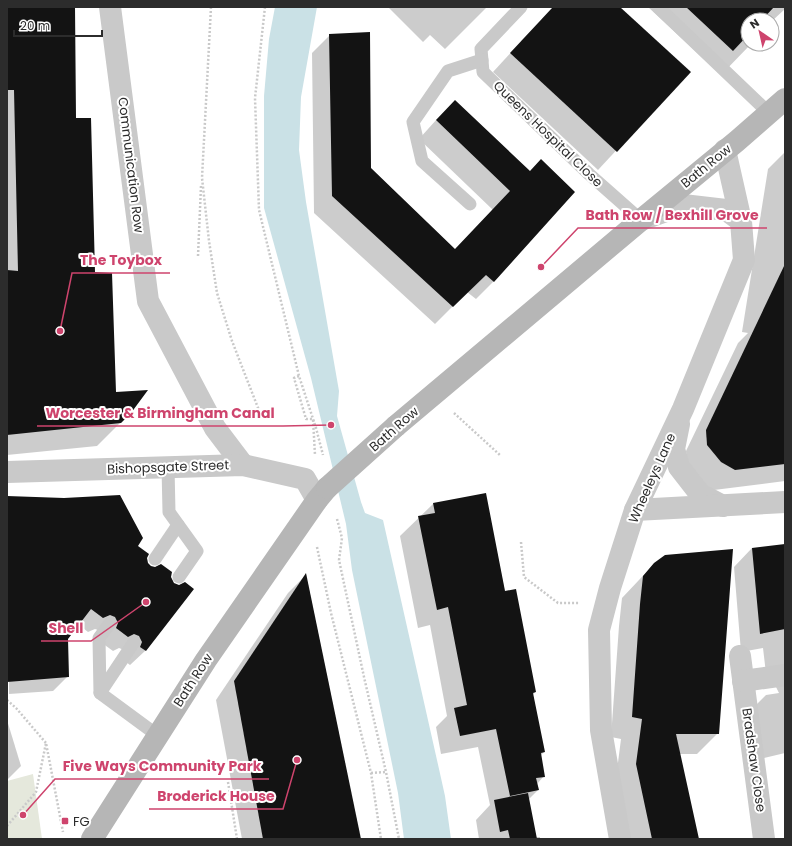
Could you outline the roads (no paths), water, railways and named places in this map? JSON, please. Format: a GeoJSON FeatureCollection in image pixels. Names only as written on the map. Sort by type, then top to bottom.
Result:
{"type":"FeatureCollection","features":[{"type":"Feature","properties":{"kind":"main road","name":"Bath Row"},"geometry":{"type":"LineString","coordinates":[[92,839],[206,660],[322,494],[396,426],[726,150],[785,98]]}},
{"type":"Feature","properties":{"kind":"street","name":"Communication Row"},"geometry":{"type":"LineString","coordinates":[[110,7],[148,301],[215,428],[243,465]]}},
{"type":"Feature","properties":{"kind":"street","name":"Wheeleys Lane"},"geometry":{"type":"LineString","coordinates":[[620,839],[601,730],[599,630],[635,510],[683,409],[744,260],[741,221],[726,150]]}},
{"type":"Feature","properties":{"kind":"street"},"geometry":{"type":"LineString","coordinates":[[641,220],[683,205],[726,210],[741,221]]}},
{"type":"Feature","properties":{"kind":"street"},"geometry":{"type":"LineString","coordinates":[[683,409],[674,448],[679,467],[700,494],[723,506]]}},
{"type":"Feature","properties":{"kind":"street","name":"Bishopsgate Street"},"geometry":{"type":"LineString","coordinates":[[7,472],[243,465],[305,479],[322,494]]}},
{"type":"Feature","properties":{"kind":"street"},"geometry":{"type":"LineString","coordinates":[[635,510],[785,502]]}},
{"type":"Feature","properties":{"kind":"street","name":"Bradshaw Close"},"geometry":{"type":"LineString","coordinates":[[740,656],[764,839]]}},
{"type":"Feature","properties":{"kind":"street"},"geometry":{"type":"LineString","coordinates":[[743,680],[785,676]]}},
{"type":"Feature","properties":{"kind":"lane"},"geometry":{"type":"LineString","coordinates":[[470,204],[422,161],[413,122],[448,71],[482,60],[481,49],[521,7]]}},
{"type":"Feature","properties":{"kind":"lane"},"geometry":{"type":"LineString","coordinates":[[658,7],[769,113]]}},
{"type":"Feature","properties":{"kind":"lane","name":"Queens Hospital Close"},"geometry":{"type":"LineString","coordinates":[[482,60],[483,72],[589,174],[641,220]]}},
{"type":"Feature","properties":{"kind":"lane"},"geometry":{"type":"LineString","coordinates":[[168,467],[169,512],[197,551],[179,577]]}},
{"type":"Feature","properties":{"kind":"lane"},"geometry":{"type":"LineString","coordinates":[[155,559],[178,525]]}},
{"type":"Feature","properties":{"kind":"lane"},"geometry":{"type":"LineString","coordinates":[[100,693],[99,638],[110,623]]}},
{"type":"Feature","properties":{"kind":"lane"},"geometry":{"type":"LineString","coordinates":[[100,693],[134,642]]}},
{"type":"Feature","properties":{"kind":"lane"},"geometry":{"type":"LineString","coordinates":[[100,693],[157,735]]}},
{"type":"Feature","properties":{"kind":"water"},"geometry":{"type":"Polygon","coordinates":[[[275,7],[317,7],[301,97],[299,150],[306,202],[339,391],[337,416],[365,513],[383,520],[445,796],[451,839],[404,839],[398,793],[352,570],[346,524],[311,378],[264,208],[264,96],[269,39],[275,7]]]}},
{"type":"Feature","properties":{"kind":"place","name":"Bath Row / Bexhill Grove"},"geometry":{"type":"Point","coordinates":[541,267]}},
{"type":"Feature","properties":{"kind":"place","name":"The Toybox"},"geometry":{"type":"Point","coordinates":[60,331]}},
{"type":"Feature","properties":{"kind":"place","name":"Worcester & Birmingham Canal"},"geometry":{"type":"Point","coordinates":[331,425]}},
{"type":"Feature","properties":{"kind":"place","name":"Shell"},"geometry":{"type":"Point","coordinates":[146,602]}},
{"type":"Feature","properties":{"kind":"place","name":"Broderick House"},"geometry":{"type":"Point","coordinates":[297,760]}},
{"type":"Feature","properties":{"kind":"place","name":"Five Ways Community Park"},"geometry":{"type":"Point","coordinates":[23,815]}},
{"type":"Feature","properties":{"kind":"place","name":"FG"},"geometry":{"type":"Point","coordinates":[65,821]}}]}
